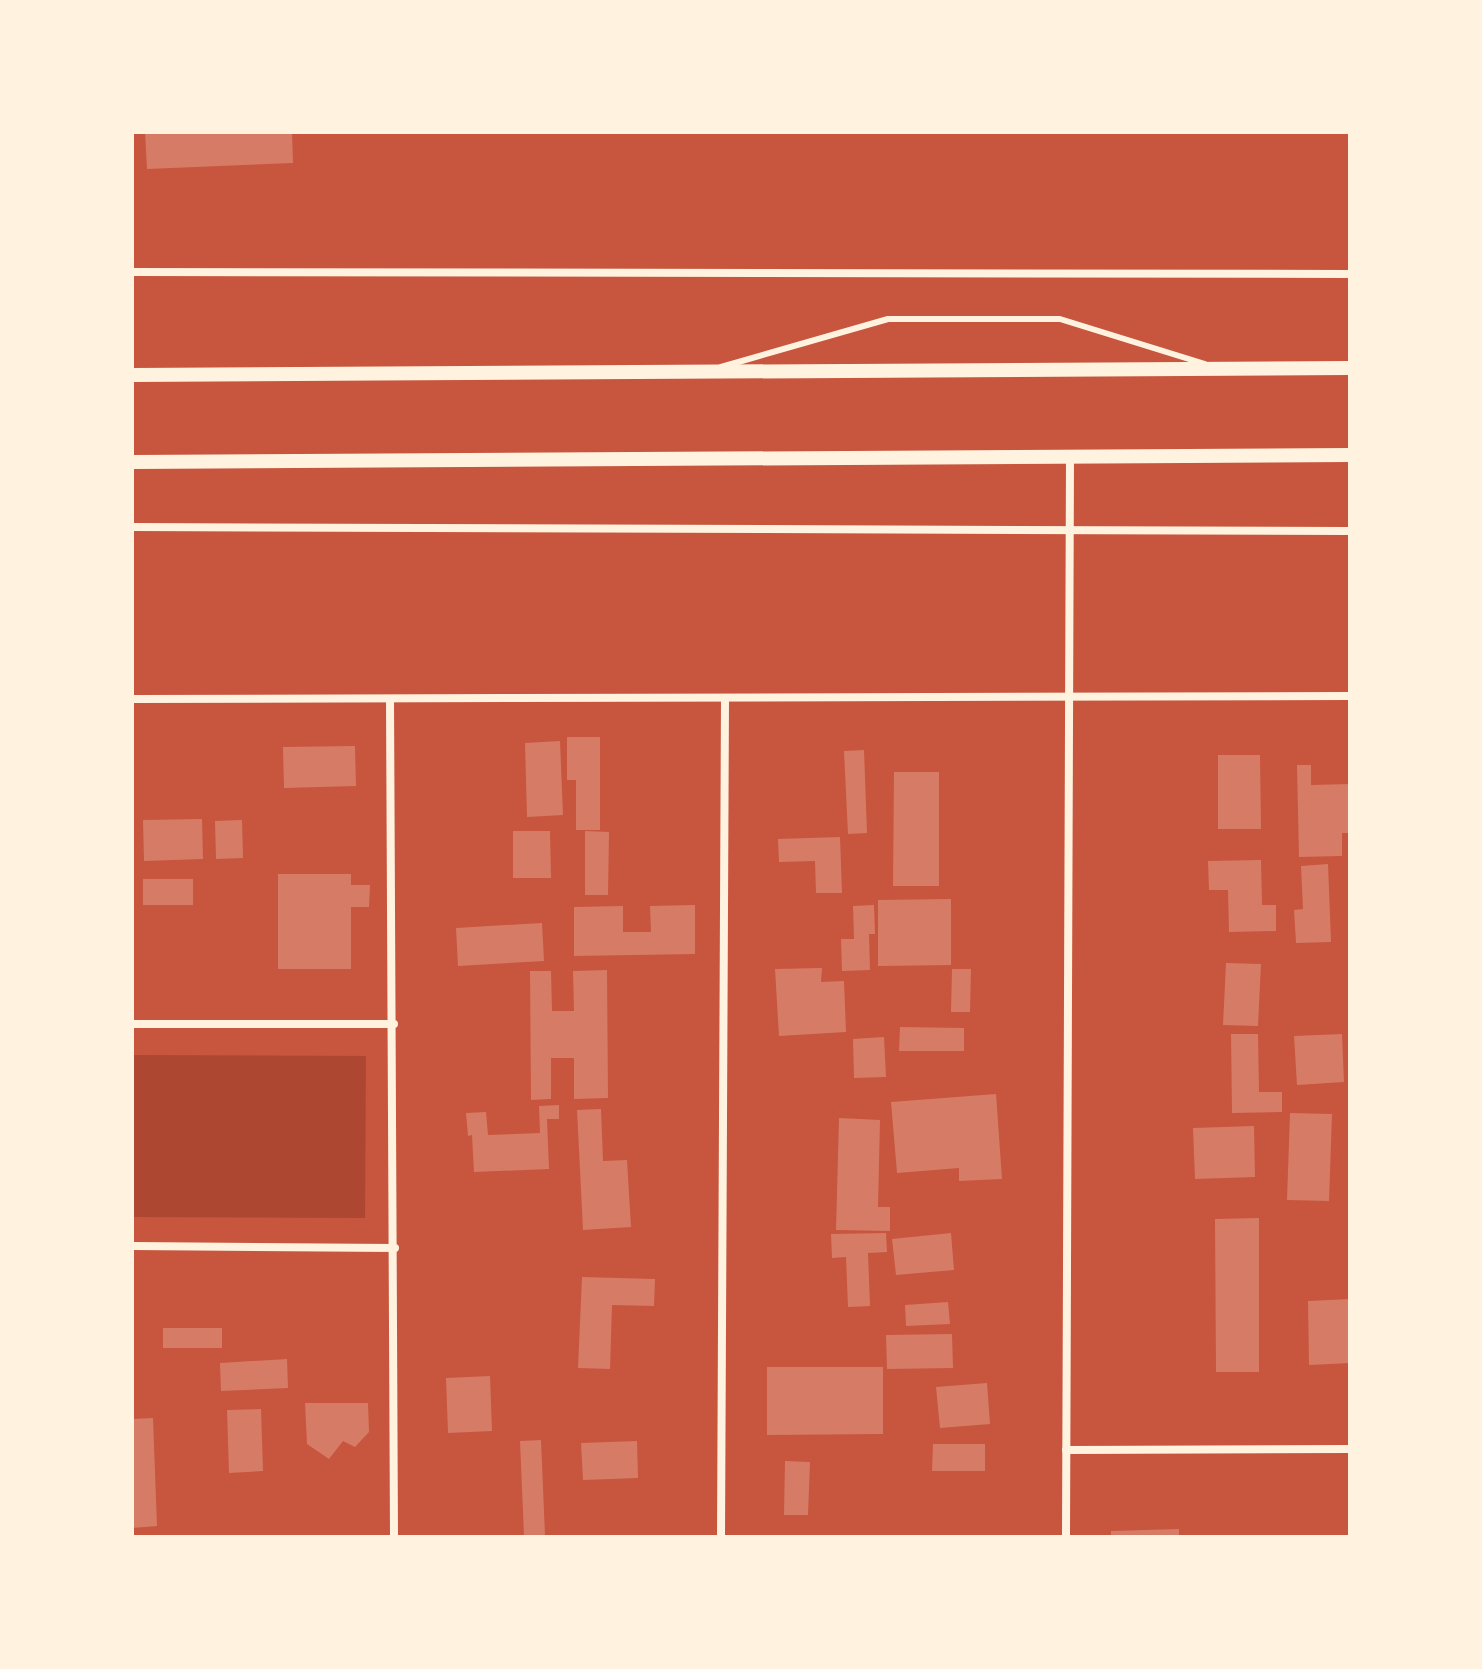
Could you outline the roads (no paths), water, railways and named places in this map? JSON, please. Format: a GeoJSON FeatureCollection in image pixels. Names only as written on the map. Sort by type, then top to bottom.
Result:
{"type":"FeatureCollection","features":[{"type":"Feature","properties":{"kind":"street"},"geometry":{"type":"LineString","coordinates":[[132,272],[1350,274]]}},
{"type":"Feature","properties":{"kind":"street"},"geometry":{"type":"LineString","coordinates":[[132,375],[1350,368]]}},
{"type":"Feature","properties":{"kind":"street"},"geometry":{"type":"LineString","coordinates":[[132,462],[1350,455]]}},
{"type":"Feature","properties":{"kind":"street"},"geometry":{"type":"LineString","coordinates":[[1066,1537],[1070,457]]}},
{"type":"Feature","properties":{"kind":"street"},"geometry":{"type":"LineString","coordinates":[[132,527],[1350,531]]}},
{"type":"Feature","properties":{"kind":"street"},"geometry":{"type":"LineString","coordinates":[[132,699],[1350,696]]}},
{"type":"Feature","properties":{"kind":"street"},"geometry":{"type":"LineString","coordinates":[[721,1537],[725,698]]}},
{"type":"Feature","properties":{"kind":"street"},"geometry":{"type":"LineString","coordinates":[[390,699],[394,1024],[394,1537]]}},
{"type":"Feature","properties":{"kind":"street"},"geometry":{"type":"LineString","coordinates":[[132,1024],[394,1024]]}},
{"type":"Feature","properties":{"kind":"street"},"geometry":{"type":"LineString","coordinates":[[132,1246],[395,1248]]}},
{"type":"Feature","properties":{"kind":"street"},"geometry":{"type":"LineString","coordinates":[[1066,1450],[1350,1449]]}},
{"type":"Feature","properties":{"kind":"lane"},"geometry":{"type":"LineString","coordinates":[[699,373],[888,319],[1060,319],[1222,369]]}}]}
